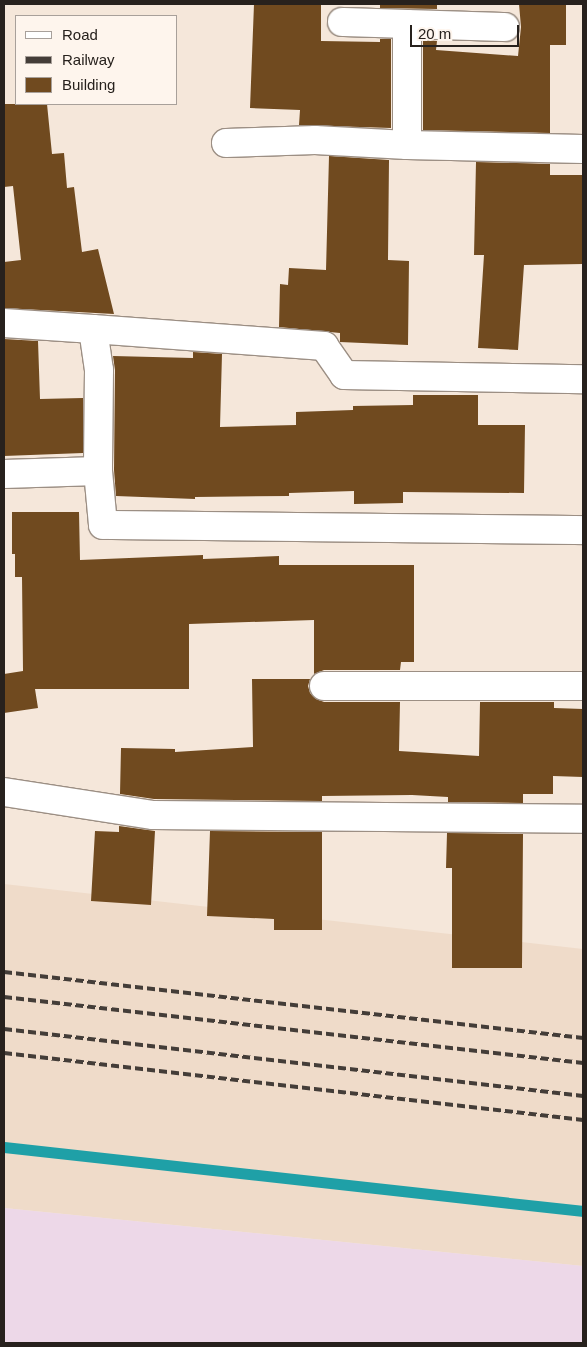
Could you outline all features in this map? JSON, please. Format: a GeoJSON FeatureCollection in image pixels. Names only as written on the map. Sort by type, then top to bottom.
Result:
{"type":"FeatureCollection","features":[{"type":"Feature","properties":{"kind":"street"},"geometry":{"type":"LineString","coordinates":[[342,22],[506,27]]}},
{"type":"Feature","properties":{"kind":"street"},"geometry":{"type":"LineString","coordinates":[[407,24],[407,144]]}},
{"type":"Feature","properties":{"kind":"street"},"geometry":{"type":"LineString","coordinates":[[226,143],[315,140],[583,148]]}},
{"type":"Feature","properties":{"kind":"street"},"geometry":{"type":"LineString","coordinates":[[4,323],[324,346],[344,375],[583,379]]}},
{"type":"Feature","properties":{"kind":"street"},"geometry":{"type":"LineString","coordinates":[[93,329],[99,370],[98,471],[103,525],[583,530]]}},
{"type":"Feature","properties":{"kind":"street"},"geometry":{"type":"LineString","coordinates":[[4,474],[98,471]]}},
{"type":"Feature","properties":{"kind":"street"},"geometry":{"type":"LineString","coordinates":[[324,686],[583,686]]}},
{"type":"Feature","properties":{"kind":"street"},"geometry":{"type":"LineString","coordinates":[[4,792],[153,815],[583,820]]}},
{"type":"Feature","properties":{"kind":"shaded area"},"geometry":{"type":"Polygon","coordinates":[[[4,884],[583,949],[583,1266],[4,1208],[4,884]]]}},
{"type":"Feature","properties":{"kind":"shaded area"},"geometry":{"type":"Polygon","coordinates":[[[4,1208],[583,1266],[583,1343],[4,1343],[4,1208]]]}},
{"type":"Feature","properties":{"kind":"building"},"geometry":{"type":"Polygon","coordinates":[[[254,4],[321,4],[321,41],[380,42],[380,39],[391,39],[391,128],[299,125],[300,110],[250,108],[254,4]]]}},
{"type":"Feature","properties":{"kind":"building"},"geometry":{"type":"Polygon","coordinates":[[[380,4],[437,4],[437,9],[380,8],[380,4]]]}},
{"type":"Feature","properties":{"kind":"building"},"geometry":{"type":"Polygon","coordinates":[[[519,4],[566,4],[566,45],[550,45],[550,133],[423,130],[423,40],[437,41],[436,50],[518,56],[521,27],[519,4]]]}},
{"type":"Feature","properties":{"kind":"building"},"geometry":{"type":"Polygon","coordinates":[[[4,104],[47,105],[52,154],[64,153],[67,188],[74,187],[82,252],[98,249],[114,314],[4,308],[4,262],[21,260],[13,186],[4,187],[4,104]]]}},
{"type":"Feature","properties":{"kind":"building"},"geometry":{"type":"Polygon","coordinates":[[[329,156],[389,160],[388,260],[409,261],[408,345],[340,342],[340,333],[279,327],[280,284],[288,285],[289,268],[326,270],[329,156]]]}},
{"type":"Feature","properties":{"kind":"building"},"geometry":{"type":"Polygon","coordinates":[[[476,162],[550,164],[550,175],[583,175],[583,264],[524,265],[518,350],[478,348],[484,255],[474,255],[476,162]]]}},
{"type":"Feature","properties":{"kind":"building"},"geometry":{"type":"Polygon","coordinates":[[[4,339],[38,341],[40,399],[83,398],[83,453],[4,456],[4,339]]]}},
{"type":"Feature","properties":{"kind":"building"},"geometry":{"type":"Polygon","coordinates":[[[193,352],[222,354],[220,427],[296,425],[296,412],[353,410],[353,406],[413,405],[413,395],[478,395],[478,425],[525,425],[524,493],[403,492],[403,503],[354,504],[354,491],[289,493],[289,496],[195,497],[195,499],[116,496],[114,470],[115,370],[113,356],[193,358],[193,352]]]}},
{"type":"Feature","properties":{"kind":"building"},"geometry":{"type":"Polygon","coordinates":[[[12,512],[79,512],[80,560],[203,555],[203,559],[279,556],[279,565],[414,565],[414,662],[401,662],[400,670],[324,670],[314,674],[314,620],[189,624],[189,689],[35,689],[38,708],[4,713],[4,674],[23,671],[22,577],[15,577],[15,554],[12,554],[12,512]]]}},
{"type":"Feature","properties":{"kind":"building"},"geometry":{"type":"Polygon","coordinates":[[[252,679],[310,679],[308,686],[310,693],[316,699],[324,702],[400,702],[399,751],[479,756],[480,702],[554,702],[554,708],[583,709],[583,777],[553,776],[553,794],[523,794],[523,803],[448,802],[448,797],[412,795],[322,796],[322,801],[154,799],[120,794],[121,748],[175,749],[175,752],[253,747],[252,679]]]}},
{"type":"Feature","properties":{"kind":"building"},"geometry":{"type":"Polygon","coordinates":[[[119,826],[155,831],[151,905],[91,901],[95,831],[119,832],[119,826]]]}},
{"type":"Feature","properties":{"kind":"building"},"geometry":{"type":"Polygon","coordinates":[[[210,831],[322,832],[322,930],[274,930],[274,919],[207,916],[210,831]]]}},
{"type":"Feature","properties":{"kind":"building"},"geometry":{"type":"Polygon","coordinates":[[[447,833],[523,834],[522,968],[452,968],[452,868],[446,868],[447,833]]]}},
{"type":"Feature","properties":{"kind":"waterway"},"geometry":{"type":"LineString","coordinates":[[4,1147],[583,1211]]}},
{"type":"Feature","properties":{"kind":"railway"},"geometry":{"type":"LineString","coordinates":[[4,972],[583,1038]]}},
{"type":"Feature","properties":{"kind":"railway"},"geometry":{"type":"LineString","coordinates":[[4,997],[583,1063]]}},
{"type":"Feature","properties":{"kind":"railway"},"geometry":{"type":"LineString","coordinates":[[4,1029],[583,1096]]}},
{"type":"Feature","properties":{"kind":"railway"},"geometry":{"type":"LineString","coordinates":[[4,1053],[583,1120]]}}]}
